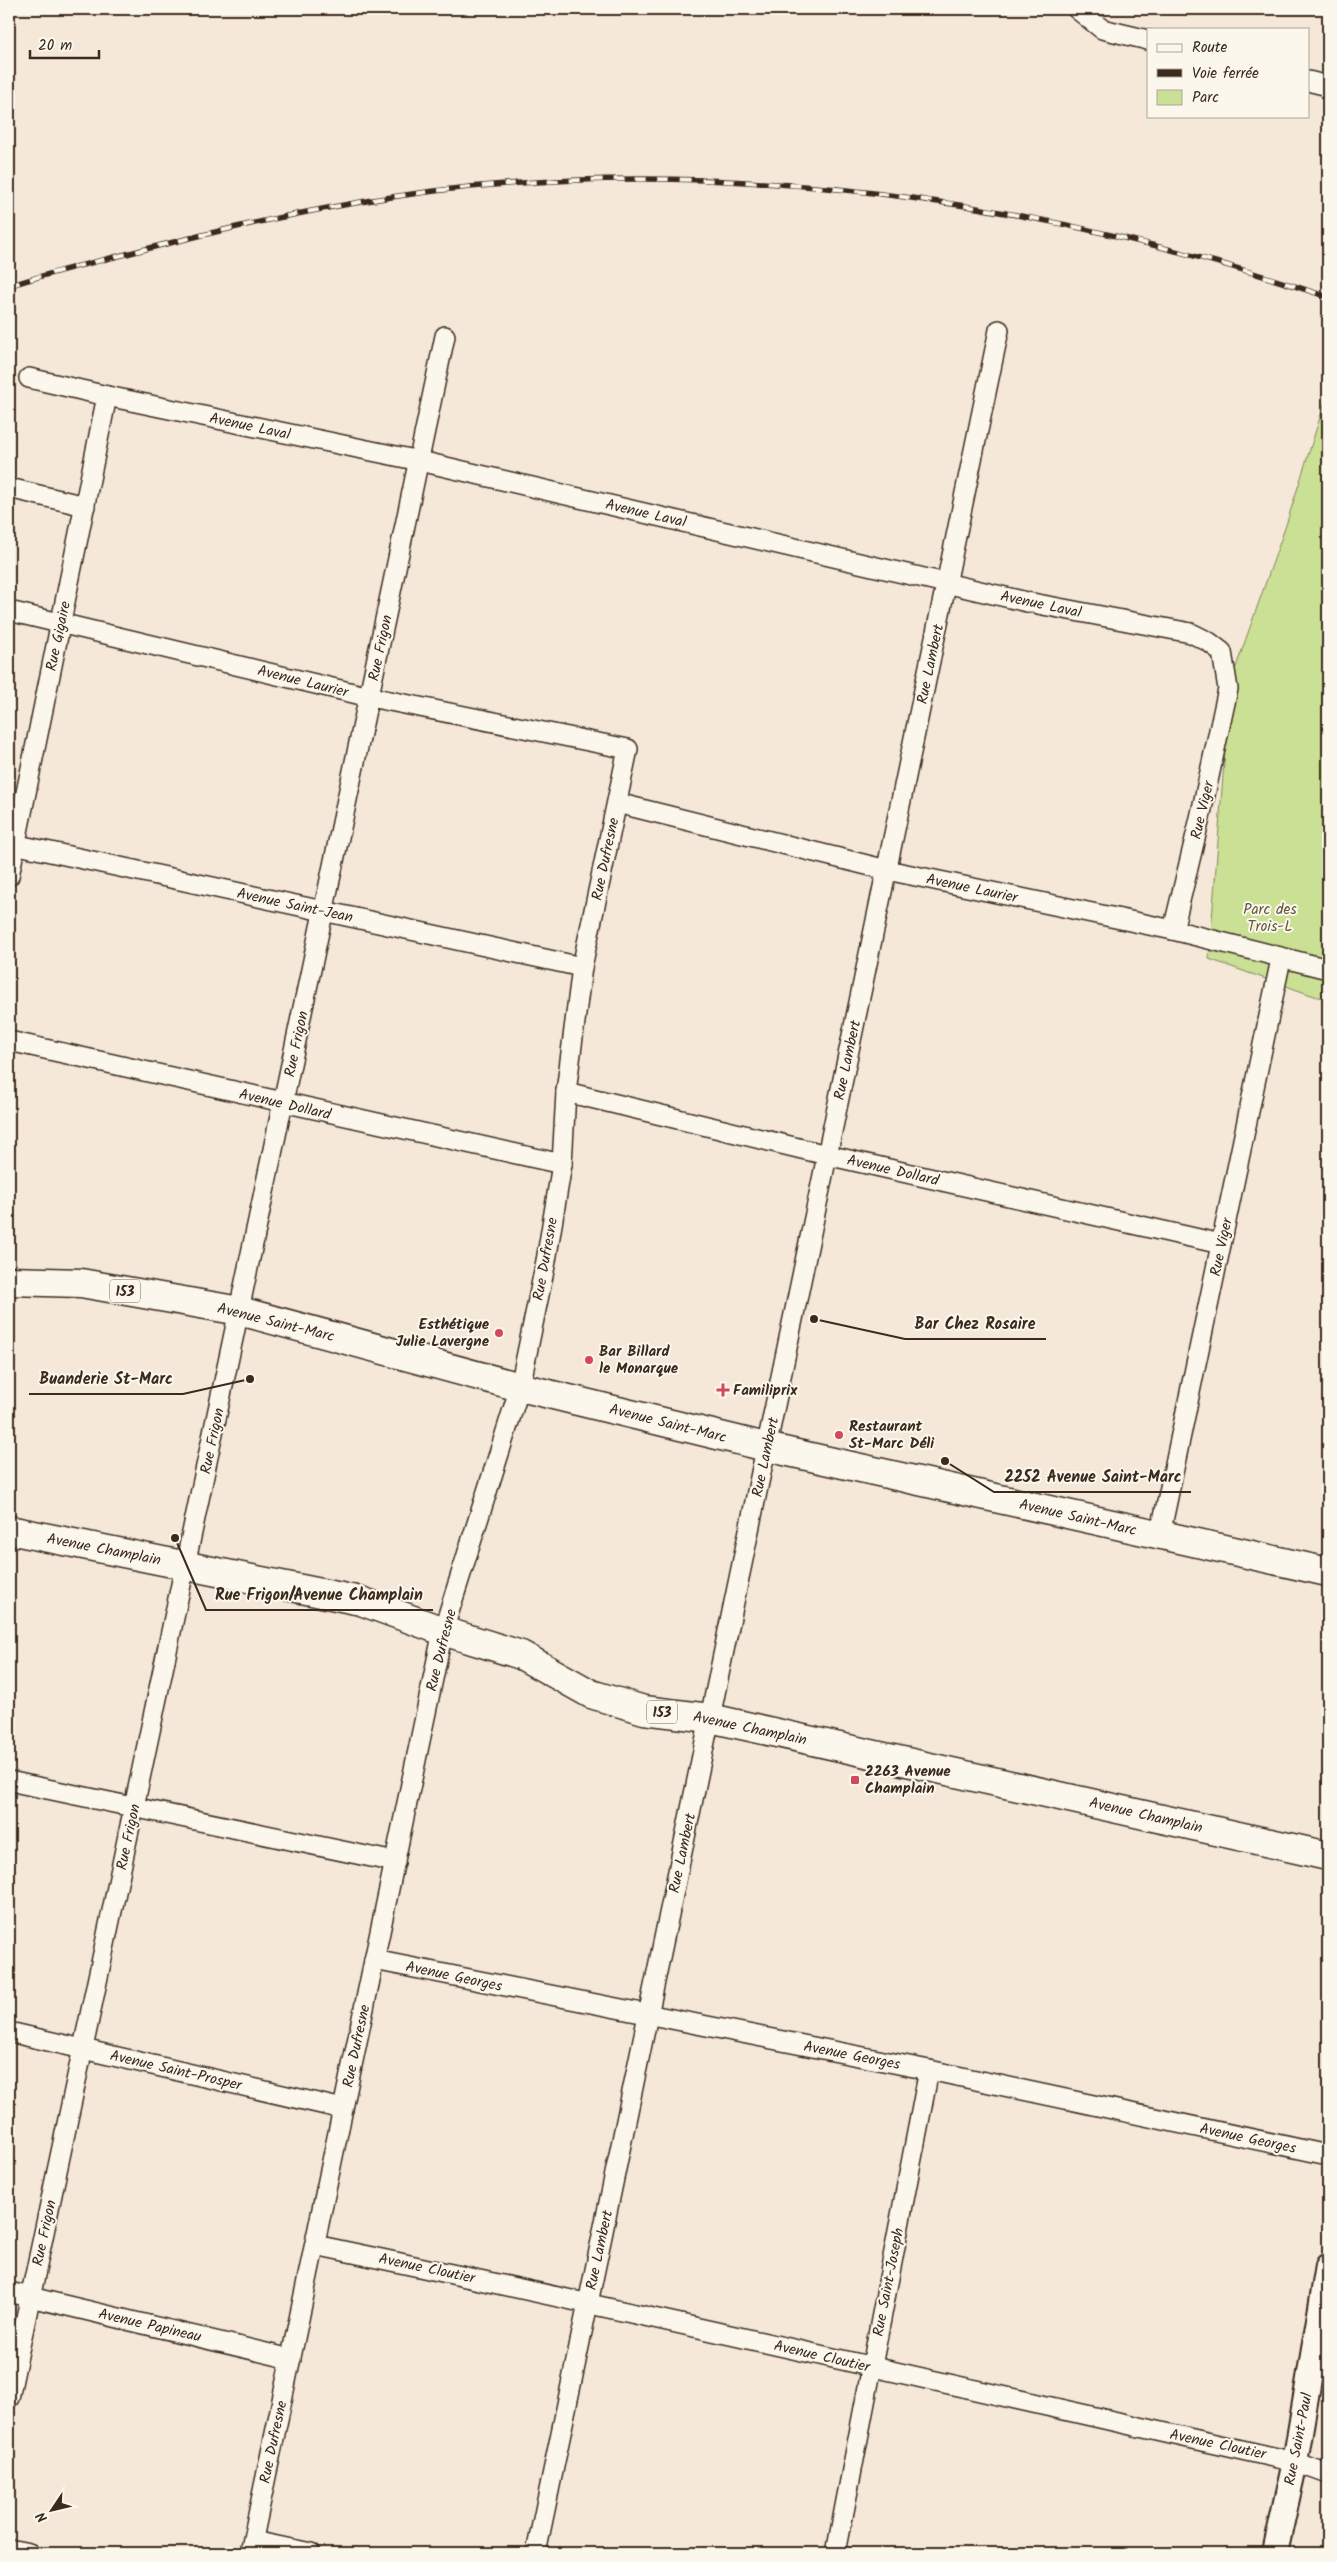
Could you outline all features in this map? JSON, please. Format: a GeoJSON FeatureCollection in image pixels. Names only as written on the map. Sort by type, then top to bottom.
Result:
{"type":"FeatureCollection","features":[{"type":"Feature","properties":{"kind":"main road","name":"Avenue Saint-Marc"},"geometry":{"type":"LineString","coordinates":[[9,1281],[81,1283],[240,1311],[520,1387],[766,1447],[1328,1572]]}},
{"type":"Feature","properties":{"kind":"main road","name":"Avenue Champlain"},"geometry":{"type":"LineString","coordinates":[[9,1530],[360,1601],[443,1631],[522,1655],[591,1694],[644,1710],[710,1718],[1328,1856]]}},
{"type":"Feature","properties":{"kind":"street"},"geometry":{"type":"LineString","coordinates":[[1077,9],[1102,29],[1147,40]]}},
{"type":"Feature","properties":{"kind":"street"},"geometry":{"type":"LineString","coordinates":[[1310,82],[1328,86]]}},
{"type":"Feature","properties":{"kind":"street","name":"Rue Lambert"},"geometry":{"type":"LineString","coordinates":[[536,2553],[999,330]]}},
{"type":"Feature","properties":{"kind":"street","name":"Rue Frigon"},"geometry":{"type":"LineString","coordinates":[[9,2398],[445,336]]}},
{"type":"Feature","properties":{"kind":"street","name":"Avenue Laval"},"geometry":{"type":"LineString","coordinates":[[29,378],[106,396],[420,461],[1028,602],[1191,633],[1209,642],[1222,652],[1228,688]]}},
{"type":"Feature","properties":{"kind":"street","name":"Rue Gigaire"},"geometry":{"type":"LineString","coordinates":[[9,876],[12,843],[85,506],[106,396]]}},
{"type":"Feature","properties":{"kind":"street"},"geometry":{"type":"LineString","coordinates":[[9,488],[85,506]]}},
{"type":"Feature","properties":{"kind":"street","name":"Avenue Laurier"},"geometry":{"type":"LineString","coordinates":[[9,610],[370,697],[628,749]]}},
{"type":"Feature","properties":{"kind":"street","name":"Rue Viger"},"geometry":{"type":"LineString","coordinates":[[1172,930],[1200,818],[1228,688]]}},
{"type":"Feature","properties":{"kind":"street","name":"Rue Dufresne"},"geometry":{"type":"LineString","coordinates":[[251,2547],[443,1631],[520,1387],[546,1261],[562,1164],[566,1092],[582,968],[628,749]]}},
{"type":"Feature","properties":{"kind":"street","name":"Avenue Laurier"},"geometry":{"type":"LineString","coordinates":[[617,803],[887,870],[1172,930],[1281,959],[1328,969]]}},
{"type":"Feature","properties":{"kind":"street","name":"Avenue Saint-Jean"},"geometry":{"type":"LineString","coordinates":[[12,843],[582,968]]}},
{"type":"Feature","properties":{"kind":"street","name":"Rue Viger"},"geometry":{"type":"LineString","coordinates":[[1160,1535],[1281,959]]}},
{"type":"Feature","properties":{"kind":"street","name":"Avenue Dollard"},"geometry":{"type":"LineString","coordinates":[[9,1041],[284,1104],[562,1164]]}},
{"type":"Feature","properties":{"kind":"street","name":"Avenue Dollard"},"geometry":{"type":"LineString","coordinates":[[566,1092],[827,1155],[1221,1244]]}},
{"type":"Feature","properties":{"kind":"street"},"geometry":{"type":"LineString","coordinates":[[9,1781],[395,1862]]}},
{"type":"Feature","properties":{"kind":"street","name":"Avenue Georges"},"geometry":{"type":"LineString","coordinates":[[374,1960],[648,2016],[929,2070],[1328,2155]]}},
{"type":"Feature","properties":{"kind":"street","name":"Avenue Saint-Prosper"},"geometry":{"type":"LineString","coordinates":[[9,2032],[343,2109]]}},
{"type":"Feature","properties":{"kind":"street","name":"Rue Saint-Joseph"},"geometry":{"type":"LineString","coordinates":[[836,2553],[929,2070]]}},
{"type":"Feature","properties":{"kind":"street","name":"Avenue Cloutier"},"geometry":{"type":"LineString","coordinates":[[315,2245],[588,2302],[872,2368],[1295,2462],[1328,2474]]}},
{"type":"Feature","properties":{"kind":"street","name":"Rue Saint-Paul"},"geometry":{"type":"LineString","coordinates":[[1274,2553],[1295,2462],[1328,2266]]}},
{"type":"Feature","properties":{"kind":"street","name":"Avenue Papineau"},"geometry":{"type":"LineString","coordinates":[[9,2292],[291,2359]]}},
{"type":"Feature","properties":{"kind":"street"},"geometry":{"type":"LineString","coordinates":[[251,2547],[311,2553]]}},
{"type":"Feature","properties":{"kind":"street"},"geometry":{"type":"LineString","coordinates":[[9,2549],[29,2553]]}},
{"type":"Feature","properties":{"kind":"green space","name":"Parc des Trois-L"},"geometry":{"type":"Polygon","coordinates":[[[1328,392],[1328,998],[1317,997],[1209,959],[1230,684],[1286,525],[1328,392]]]}},
{"type":"Feature","properties":{"kind":"railway"},"geometry":{"type":"LineString","coordinates":[[9,286],[77,266],[226,229],[348,204],[470,187],[579,180],[687,180],[796,185],[905,197],[1012,214],[1119,237],[1224,264],[1328,297]]}},
{"type":"Feature","properties":{"kind":"place","name":"Bar Chez Rosaire"},"geometry":{"type":"Point","coordinates":[814,1319]}},
{"type":"Feature","properties":{"kind":"place","name":"Esthétique Julie Lavergne"},"geometry":{"type":"Point","coordinates":[499,1333]}},
{"type":"Feature","properties":{"kind":"place","name":"Bar Billard le Monarque"},"geometry":{"type":"Point","coordinates":[589,1360]}},
{"type":"Feature","properties":{"kind":"place","name":"Buanderie St-Marc"},"geometry":{"type":"Point","coordinates":[250,1379]}},
{"type":"Feature","properties":{"kind":"place","name":"Familiprix"},"geometry":{"type":"Point","coordinates":[723,1390]}},
{"type":"Feature","properties":{"kind":"place","name":"Restaurant St-Marc Déli"},"geometry":{"type":"Point","coordinates":[839,1435]}},
{"type":"Feature","properties":{"kind":"place","name":"2252 Avenue Saint-Marc"},"geometry":{"type":"Point","coordinates":[945,1461]}},
{"type":"Feature","properties":{"kind":"place","name":"Rue Frigon/Avenue Champlain"},"geometry":{"type":"Point","coordinates":[175,1538]}},
{"type":"Feature","properties":{"kind":"place","name":"2263 Avenue Champlain"},"geometry":{"type":"Point","coordinates":[855,1780]}}]}
